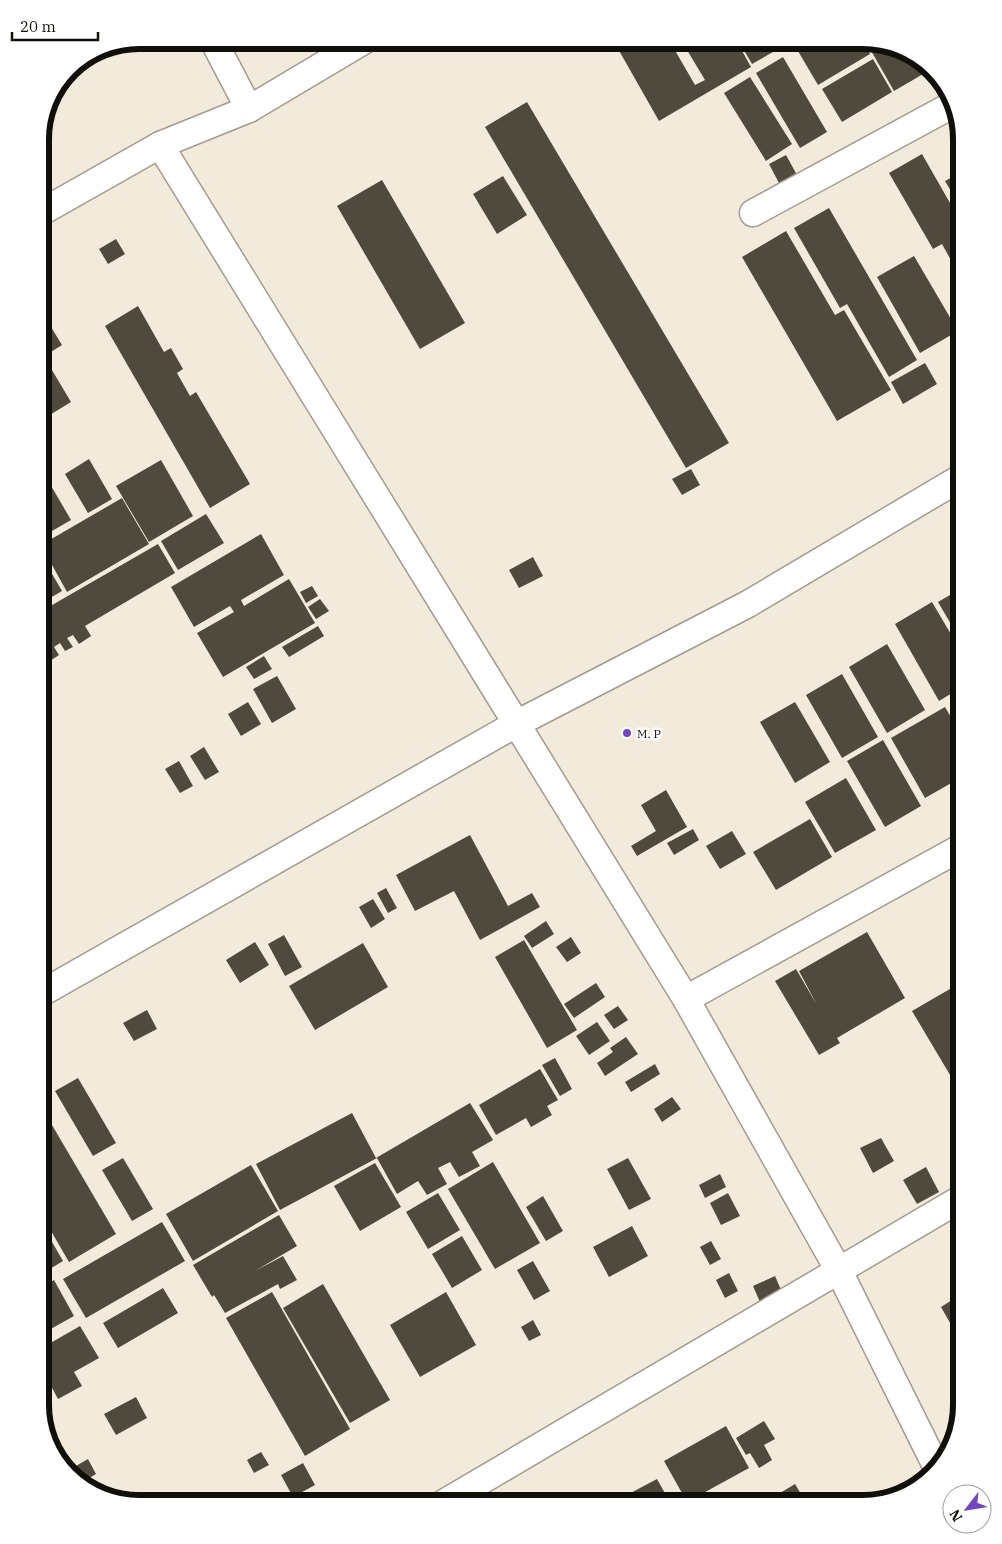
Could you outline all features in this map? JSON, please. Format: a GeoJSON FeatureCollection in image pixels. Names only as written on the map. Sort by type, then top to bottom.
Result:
{"type":"FeatureCollection","features":[{"type":"Feature","properties":{"kind":"street"},"geometry":{"type":"LineString","coordinates":[[218,49],[249,109]]}},
{"type":"Feature","properties":{"kind":"street"},"geometry":{"type":"LineString","coordinates":[[49,208],[160,145],[249,109],[350,49]]}},
{"type":"Feature","properties":{"kind":"street"},"geometry":{"type":"LineString","coordinates":[[753,213],[947,108]]}},
{"type":"Feature","properties":{"kind":"street"},"geometry":{"type":"LineString","coordinates":[[160,145],[686,999],[839,1271],[934,1461]]}},
{"type":"Feature","properties":{"kind":"street"},"geometry":{"type":"LineString","coordinates":[[49,989],[516,724],[748,604],[953,482]]}},
{"type":"Feature","properties":{"kind":"street"},"geometry":{"type":"LineString","coordinates":[[686,999],[953,852]]}},
{"type":"Feature","properties":{"kind":"street"},"geometry":{"type":"LineString","coordinates":[[457,1495],[953,1203]]}},
{"type":"Feature","properties":{"kind":"building"},"geometry":{"type":"Polygon","coordinates":[[[618,49],[674,49],[695,85],[705,80],[686,49],[741,49],[751,67],[659,121],[618,49]]]}},
{"type":"Feature","properties":{"kind":"building"},"geometry":{"type":"Polygon","coordinates":[[[743,49],[778,49],[752,64],[743,49]]]}},
{"type":"Feature","properties":{"kind":"building"},"geometry":{"type":"Polygon","coordinates":[[[797,49],[867,49],[870,54],[818,85],[797,49]]]}},
{"type":"Feature","properties":{"kind":"building"},"geometry":{"type":"Polygon","coordinates":[[[870,49],[880,50],[903,58],[924,73],[894,91],[870,49]]]}},
{"type":"Feature","properties":{"kind":"building"},"geometry":{"type":"Polygon","coordinates":[[[783,57],[827,132],[800,148],[756,73],[783,57]]]}},
{"type":"Feature","properties":{"kind":"building"},"geometry":{"type":"Polygon","coordinates":[[[873,59],[892,92],[842,122],[822,89],[873,59]]]}},
{"type":"Feature","properties":{"kind":"building"},"geometry":{"type":"Polygon","coordinates":[[[750,77],[792,144],[766,161],[724,93],[750,77]]]}},
{"type":"Feature","properties":{"kind":"building"},"geometry":{"type":"Polygon","coordinates":[[[527,102],[729,443],[686,468],[485,127],[527,102]]]}},
{"type":"Feature","properties":{"kind":"building"},"geometry":{"type":"Polygon","coordinates":[[[922,154],[953,208],[953,261],[942,244],[933,249],[889,173],[922,154]]]}},
{"type":"Feature","properties":{"kind":"building"},"geometry":{"type":"Polygon","coordinates":[[[786,155],[797,175],[780,185],[769,164],[786,155]]]}},
{"type":"Feature","properties":{"kind":"building"},"geometry":{"type":"Polygon","coordinates":[[[503,176],[527,215],[497,234],[473,194],[503,176]]]}},
{"type":"Feature","properties":{"kind":"building"},"geometry":{"type":"Polygon","coordinates":[[[953,177],[953,195],[945,181],[953,177]]]}},
{"type":"Feature","properties":{"kind":"building"},"geometry":{"type":"Polygon","coordinates":[[[382,180],[465,323],[420,349],[337,206],[382,180]]]}},
{"type":"Feature","properties":{"kind":"building"},"geometry":{"type":"Polygon","coordinates":[[[829,208],[917,360],[889,377],[847,304],[840,308],[794,228],[829,208]]]}},
{"type":"Feature","properties":{"kind":"building"},"geometry":{"type":"Polygon","coordinates":[[[786,231],[835,315],[844,310],[891,390],[837,421],[742,257],[786,231]]]}},
{"type":"Feature","properties":{"kind":"building"},"geometry":{"type":"Polygon","coordinates":[[[116,239],[125,254],[108,264],[99,249],[116,239]]]}},
{"type":"Feature","properties":{"kind":"building"},"geometry":{"type":"Polygon","coordinates":[[[914,256],[953,322],[953,334],[920,353],[877,277],[914,256]]]}},
{"type":"Feature","properties":{"kind":"building"},"geometry":{"type":"Polygon","coordinates":[[[138,306],[164,352],[171,348],[183,369],[177,373],[190,396],[196,392],[250,484],[210,508],[105,326],[138,306]]]}},
{"type":"Feature","properties":{"kind":"building"},"geometry":{"type":"Polygon","coordinates":[[[49,324],[62,345],[51,352],[49,349],[49,324]]]}},
{"type":"Feature","properties":{"kind":"building"},"geometry":{"type":"Polygon","coordinates":[[[925,363],[937,384],[903,404],[891,382],[925,363]]]}},
{"type":"Feature","properties":{"kind":"building"},"geometry":{"type":"Polygon","coordinates":[[[49,365],[71,402],[49,415],[49,365]]]}},
{"type":"Feature","properties":{"kind":"building"},"geometry":{"type":"Polygon","coordinates":[[[89,459],[112,499],[88,513],[65,474],[89,459]]]}},
{"type":"Feature","properties":{"kind":"building"},"geometry":{"type":"Polygon","coordinates":[[[161,460],[193,516],[149,542],[116,486],[161,460]]]}},
{"type":"Feature","properties":{"kind":"building"},"geometry":{"type":"Polygon","coordinates":[[[691,469],[700,485],[682,495],[672,479],[691,469]]]}},
{"type":"Feature","properties":{"kind":"building"},"geometry":{"type":"Polygon","coordinates":[[[49,482],[71,520],[49,533],[49,482]]]}},
{"type":"Feature","properties":{"kind":"building"},"geometry":{"type":"Polygon","coordinates":[[[122,498],[149,544],[67,592],[49,559],[49,540],[122,498]]]}},
{"type":"Feature","properties":{"kind":"building"},"geometry":{"type":"Polygon","coordinates":[[[206,514],[224,543],[178,570],[161,541],[206,514]]]}},
{"type":"Feature","properties":{"kind":"building"},"geometry":{"type":"Polygon","coordinates":[[[261,534],[284,575],[241,600],[244,606],[289,579],[315,623],[223,677],[197,633],[234,612],[230,606],[194,627],[171,587],[261,534]]]}},
{"type":"Feature","properties":{"kind":"building"},"geometry":{"type":"Polygon","coordinates":[[[158,544],[175,573],[85,626],[91,636],[79,644],[73,635],[67,638],[73,647],[65,651],[60,643],[54,647],[59,655],[50,661],[49,607],[158,544]]]}},
{"type":"Feature","properties":{"kind":"building"},"geometry":{"type":"Polygon","coordinates":[[[533,557],[543,576],[519,588],[509,570],[533,557]]]}},
{"type":"Feature","properties":{"kind":"building"},"geometry":{"type":"Polygon","coordinates":[[[49,569],[62,591],[49,599],[49,569]]]}},
{"type":"Feature","properties":{"kind":"building"},"geometry":{"type":"Polygon","coordinates":[[[312,586],[318,596],[306,603],[300,592],[312,586]]]}},
{"type":"Feature","properties":{"kind":"building"},"geometry":{"type":"Polygon","coordinates":[[[953,593],[953,628],[938,602],[953,593]]]}},
{"type":"Feature","properties":{"kind":"building"},"geometry":{"type":"Polygon","coordinates":[[[320,599],[329,611],[316,619],[308,607],[320,599]]]}},
{"type":"Feature","properties":{"kind":"building"},"geometry":{"type":"Polygon","coordinates":[[[932,602],[953,638],[953,692],[939,701],[895,624],[932,602]]]}},
{"type":"Feature","properties":{"kind":"building"},"geometry":{"type":"Polygon","coordinates":[[[318,626],[324,636],[289,657],[282,647],[318,626]]]}},
{"type":"Feature","properties":{"kind":"building"},"geometry":{"type":"Polygon","coordinates":[[[887,644],[925,710],[887,733],[849,667],[887,644]]]}},
{"type":"Feature","properties":{"kind":"building"},"geometry":{"type":"Polygon","coordinates":[[[264,656],[272,669],[254,679],[246,667],[264,656]]]}},
{"type":"Feature","properties":{"kind":"building"},"geometry":{"type":"Polygon","coordinates":[[[842,674],[878,737],[842,758],[806,695],[842,674]]]}},
{"type":"Feature","properties":{"kind":"building"},"geometry":{"type":"Polygon","coordinates":[[[277,676],[296,709],[272,723],[253,689],[277,676]]]}},
{"type":"Feature","properties":{"kind":"building"},"geometry":{"type":"Polygon","coordinates":[[[248,702],[261,724],[241,736],[228,714],[248,702]]]}},
{"type":"Feature","properties":{"kind":"building"},"geometry":{"type":"Polygon","coordinates":[[[795,702],[830,762],[795,783],[760,722],[795,702]]]}},
{"type":"Feature","properties":{"kind":"building"},"geometry":{"type":"Polygon","coordinates":[[[945,707],[953,721],[953,782],[925,798],[891,738],[945,707]]]}},
{"type":"Feature","properties":{"kind":"building"},"geometry":{"type":"Polygon","coordinates":[[[883,740],[921,806],[885,827],[847,761],[883,740]]]}},
{"type":"Feature","properties":{"kind":"building"},"geometry":{"type":"Polygon","coordinates":[[[204,747],[219,772],[205,780],[190,756],[204,747]]]}},
{"type":"Feature","properties":{"kind":"building"},"geometry":{"type":"Polygon","coordinates":[[[179,761],[193,786],[180,793],[165,769],[179,761]]]}},
{"type":"Feature","properties":{"kind":"building"},"geometry":{"type":"Polygon","coordinates":[[[846,778],[876,830],[835,853],[805,802],[846,778]]]}},
{"type":"Feature","properties":{"kind":"building"},"geometry":{"type":"Polygon","coordinates":[[[666,790],[687,827],[637,856],[631,846],[656,831],[641,805],[666,790]]]}},
{"type":"Feature","properties":{"kind":"building"},"geometry":{"type":"Polygon","coordinates":[[[810,819],[832,857],[776,890],[753,852],[810,819]]]}},
{"type":"Feature","properties":{"kind":"building"},"geometry":{"type":"Polygon","coordinates":[[[693,829],[699,840],[674,855],[667,843],[693,829]]]}},
{"type":"Feature","properties":{"kind":"building"},"geometry":{"type":"Polygon","coordinates":[[[732,831],[746,854],[720,869],[706,846],[732,831]]]}},
{"type":"Feature","properties":{"kind":"building"},"geometry":{"type":"Polygon","coordinates":[[[470,835],[508,906],[532,893],[540,907],[480,940],[454,891],[415,911],[396,875],[470,835]]]}},
{"type":"Feature","properties":{"kind":"building"},"geometry":{"type":"Polygon","coordinates":[[[386,888],[397,908],[388,913],[377,893],[386,888]]]}},
{"type":"Feature","properties":{"kind":"building"},"geometry":{"type":"Polygon","coordinates":[[[373,899],[385,919],[371,928],[359,907],[373,899]]]}},
{"type":"Feature","properties":{"kind":"building"},"geometry":{"type":"Polygon","coordinates":[[[546,921],[554,934],[532,948],[524,936],[546,921]]]}},
{"type":"Feature","properties":{"kind":"building"},"geometry":{"type":"Polygon","coordinates":[[[867,932],[905,998],[837,1038],[840,1043],[819,1055],[775,981],[796,969],[817,1005],[799,971],[867,932]]]}},
{"type":"Feature","properties":{"kind":"building"},"geometry":{"type":"Polygon","coordinates":[[[284,935],[302,967],[285,976],[268,944],[284,935]]]}},
{"type":"Feature","properties":{"kind":"building"},"geometry":{"type":"Polygon","coordinates":[[[571,937],[581,953],[567,962],[556,947],[571,937]]]}},
{"type":"Feature","properties":{"kind":"building"},"geometry":{"type":"Polygon","coordinates":[[[524,940],[577,1030],[547,1048],[495,957],[524,940]]]}},
{"type":"Feature","properties":{"kind":"building"},"geometry":{"type":"Polygon","coordinates":[[[255,942],[269,965],[240,983],[226,960],[255,942]]]}},
{"type":"Feature","properties":{"kind":"building"},"geometry":{"type":"Polygon","coordinates":[[[363,943],[388,987],[315,1030],[289,986],[363,943]]]}},
{"type":"Feature","properties":{"kind":"building"},"geometry":{"type":"Polygon","coordinates":[[[596,983],[605,997],[574,1018],[564,1004],[596,983]]]}},
{"type":"Feature","properties":{"kind":"building"},"geometry":{"type":"Polygon","coordinates":[[[953,987],[953,1080],[912,1011],[953,987]]]}},
{"type":"Feature","properties":{"kind":"building"},"geometry":{"type":"Polygon","coordinates":[[[618,1006],[628,1020],[614,1029],[604,1015],[618,1006]]]}},
{"type":"Feature","properties":{"kind":"building"},"geometry":{"type":"Polygon","coordinates":[[[147,1010],[157,1029],[134,1041],[123,1023],[147,1010]]]}},
{"type":"Feature","properties":{"kind":"building"},"geometry":{"type":"Polygon","coordinates":[[[597,1022],[610,1041],[589,1055],[576,1036],[597,1022]]]}},
{"type":"Feature","properties":{"kind":"building"},"geometry":{"type":"Polygon","coordinates":[[[626,1037],[638,1054],[605,1076],[597,1063],[613,1052],[610,1048],[626,1037]]]}},
{"type":"Feature","properties":{"kind":"building"},"geometry":{"type":"Polygon","coordinates":[[[555,1058],[572,1089],[560,1096],[542,1065],[555,1058]]]}},
{"type":"Feature","properties":{"kind":"building"},"geometry":{"type":"Polygon","coordinates":[[[655,1064],[660,1074],[631,1092],[625,1082],[655,1064]]]}},
{"type":"Feature","properties":{"kind":"building"},"geometry":{"type":"Polygon","coordinates":[[[540,1069],[558,1100],[547,1106],[552,1115],[531,1127],[526,1118],[496,1135],[479,1105],[540,1069]]]}},
{"type":"Feature","properties":{"kind":"building"},"geometry":{"type":"Polygon","coordinates":[[[78,1078],[116,1143],[93,1156],[55,1091],[78,1078]]]}},
{"type":"Feature","properties":{"kind":"building"},"geometry":{"type":"Polygon","coordinates":[[[672,1097],[681,1109],[662,1122],[654,1109],[672,1097]]]}},
{"type":"Feature","properties":{"kind":"building"},"geometry":{"type":"Polygon","coordinates":[[[470,1103],[493,1140],[472,1152],[480,1166],[459,1177],[450,1162],[438,1168],[447,1184],[427,1195],[418,1181],[397,1194],[377,1158],[280,1210],[256,1164],[352,1113],[376,1158],[470,1103]]]}},
{"type":"Feature","properties":{"kind":"building"},"geometry":{"type":"Polygon","coordinates":[[[49,1120],[116,1234],[69,1262],[49,1228],[49,1120]]]}},
{"type":"Feature","properties":{"kind":"building"},"geometry":{"type":"Polygon","coordinates":[[[881,1138],[894,1161],[873,1173],[860,1148],[881,1138]]]}},
{"type":"Feature","properties":{"kind":"building"},"geometry":{"type":"Polygon","coordinates":[[[123,1158],[153,1209],[132,1221],[102,1170],[123,1158]]]}},
{"type":"Feature","properties":{"kind":"building"},"geometry":{"type":"Polygon","coordinates":[[[628,1158],[651,1199],[629,1210],[607,1169],[628,1158]]]}},
{"type":"Feature","properties":{"kind":"building"},"geometry":{"type":"Polygon","coordinates":[[[493,1162],[540,1243],[495,1269],[448,1189],[493,1162]]]}},
{"type":"Feature","properties":{"kind":"building"},"geometry":{"type":"Polygon","coordinates":[[[375,1163],[401,1207],[360,1231],[334,1186],[375,1163]]]}},
{"type":"Feature","properties":{"kind":"building"},"geometry":{"type":"Polygon","coordinates":[[[251,1165],[278,1211],[193,1261],[166,1214],[251,1165]]]}},
{"type":"Feature","properties":{"kind":"building"},"geometry":{"type":"Polygon","coordinates":[[[926,1167],[939,1192],[917,1204],[903,1180],[926,1167]]]}},
{"type":"Feature","properties":{"kind":"building"},"geometry":{"type":"Polygon","coordinates":[[[720,1174],[726,1187],[705,1198],[699,1185],[720,1174]]]}},
{"type":"Feature","properties":{"kind":"building"},"geometry":{"type":"Polygon","coordinates":[[[438,1193],[460,1230],[428,1249],[406,1212],[438,1193]]]}},
{"type":"Feature","properties":{"kind":"building"},"geometry":{"type":"Polygon","coordinates":[[[728,1193],[740,1216],[721,1225],[710,1203],[728,1193]]]}},
{"type":"Feature","properties":{"kind":"building"},"geometry":{"type":"Polygon","coordinates":[[[543,1196],[563,1231],[546,1241],[526,1207],[543,1196]]]}},
{"type":"Feature","properties":{"kind":"building"},"geometry":{"type":"Polygon","coordinates":[[[279,1215],[297,1246],[255,1271],[283,1256],[297,1280],[280,1289],[278,1284],[225,1313],[214,1295],[212,1297],[193,1265],[279,1215]]]}},
{"type":"Feature","properties":{"kind":"building"},"geometry":{"type":"Polygon","coordinates":[[[162,1222],[185,1261],[86,1318],[63,1279],[162,1222]]]}},
{"type":"Feature","properties":{"kind":"building"},"geometry":{"type":"Polygon","coordinates":[[[632,1226],[648,1256],[609,1277],[593,1247],[632,1226]]]}},
{"type":"Feature","properties":{"kind":"building"},"geometry":{"type":"Polygon","coordinates":[[[462,1236],[482,1270],[452,1288],[432,1254],[462,1236]]]}},
{"type":"Feature","properties":{"kind":"building"},"geometry":{"type":"Polygon","coordinates":[[[49,1237],[63,1261],[49,1270],[49,1237]]]}},
{"type":"Feature","properties":{"kind":"building"},"geometry":{"type":"Polygon","coordinates":[[[711,1241],[721,1259],[710,1265],[700,1247],[711,1241]]]}},
{"type":"Feature","properties":{"kind":"building"},"geometry":{"type":"Polygon","coordinates":[[[533,1261],[550,1291],[534,1300],[517,1270],[533,1261]]]}},
{"type":"Feature","properties":{"kind":"building"},"geometry":{"type":"Polygon","coordinates":[[[729,1273],[738,1291],[725,1298],[716,1280],[729,1273]]]}},
{"type":"Feature","properties":{"kind":"building"},"geometry":{"type":"Polygon","coordinates":[[[775,1276],[782,1292],[760,1302],[753,1286],[775,1276]]]}},
{"type":"Feature","properties":{"kind":"building"},"geometry":{"type":"Polygon","coordinates":[[[54,1280],[74,1316],[49,1330],[49,1283],[54,1280]]]}},
{"type":"Feature","properties":{"kind":"building"},"geometry":{"type":"Polygon","coordinates":[[[323,1284],[390,1400],[350,1423],[283,1308],[323,1284]]]}},
{"type":"Feature","properties":{"kind":"building"},"geometry":{"type":"Polygon","coordinates":[[[163,1288],[178,1313],[118,1348],[103,1323],[163,1288]]]}},
{"type":"Feature","properties":{"kind":"building"},"geometry":{"type":"Polygon","coordinates":[[[272,1292],[350,1429],[305,1456],[226,1318],[272,1292]]]}},
{"type":"Feature","properties":{"kind":"building"},"geometry":{"type":"Polygon","coordinates":[[[446,1292],[476,1345],[420,1377],[390,1325],[446,1292]]]}},
{"type":"Feature","properties":{"kind":"building"},"geometry":{"type":"Polygon","coordinates":[[[953,1299],[953,1328],[941,1307],[953,1299]]]}},
{"type":"Feature","properties":{"kind":"building"},"geometry":{"type":"Polygon","coordinates":[[[533,1320],[541,1335],[529,1341],[521,1327],[533,1320]]]}},
{"type":"Feature","properties":{"kind":"building"},"geometry":{"type":"Polygon","coordinates":[[[80,1326],[99,1358],[74,1372],[82,1386],[58,1399],[49,1385],[49,1344],[80,1326]]]}},
{"type":"Feature","properties":{"kind":"building"},"geometry":{"type":"Polygon","coordinates":[[[136,1397],[147,1418],[116,1435],[104,1414],[136,1397]]]}},
{"type":"Feature","properties":{"kind":"building"},"geometry":{"type":"Polygon","coordinates":[[[764,1421],[775,1439],[764,1445],[772,1460],[759,1468],[750,1453],[746,1455],[736,1438],[764,1421]]]}},
{"type":"Feature","properties":{"kind":"building"},"geometry":{"type":"Polygon","coordinates":[[[726,1426],[749,1468],[700,1495],[683,1495],[664,1461],[726,1426]]]}},
{"type":"Feature","properties":{"kind":"building"},"geometry":{"type":"Polygon","coordinates":[[[261,1452],[269,1465],[254,1473],[247,1460],[261,1452]]]}},
{"type":"Feature","properties":{"kind":"building"},"geometry":{"type":"Polygon","coordinates":[[[88,1459],[96,1474],[88,1479],[74,1467],[88,1459]]]}},
{"type":"Feature","properties":{"kind":"building"},"geometry":{"type":"Polygon","coordinates":[[[303,1463],[315,1485],[297,1495],[292,1495],[281,1475],[303,1463]]]}},
{"type":"Feature","properties":{"kind":"building"},"geometry":{"type":"Polygon","coordinates":[[[657,1479],[666,1495],[627,1495],[657,1479]]]}},
{"type":"Feature","properties":{"kind":"building"},"geometry":{"type":"Polygon","coordinates":[[[795,1484],[802,1495],[777,1495],[795,1484]]]}},
{"type":"Feature","properties":{"kind":"place","name":"M. P"},"geometry":{"type":"Point","coordinates":[627,733]}}]}
